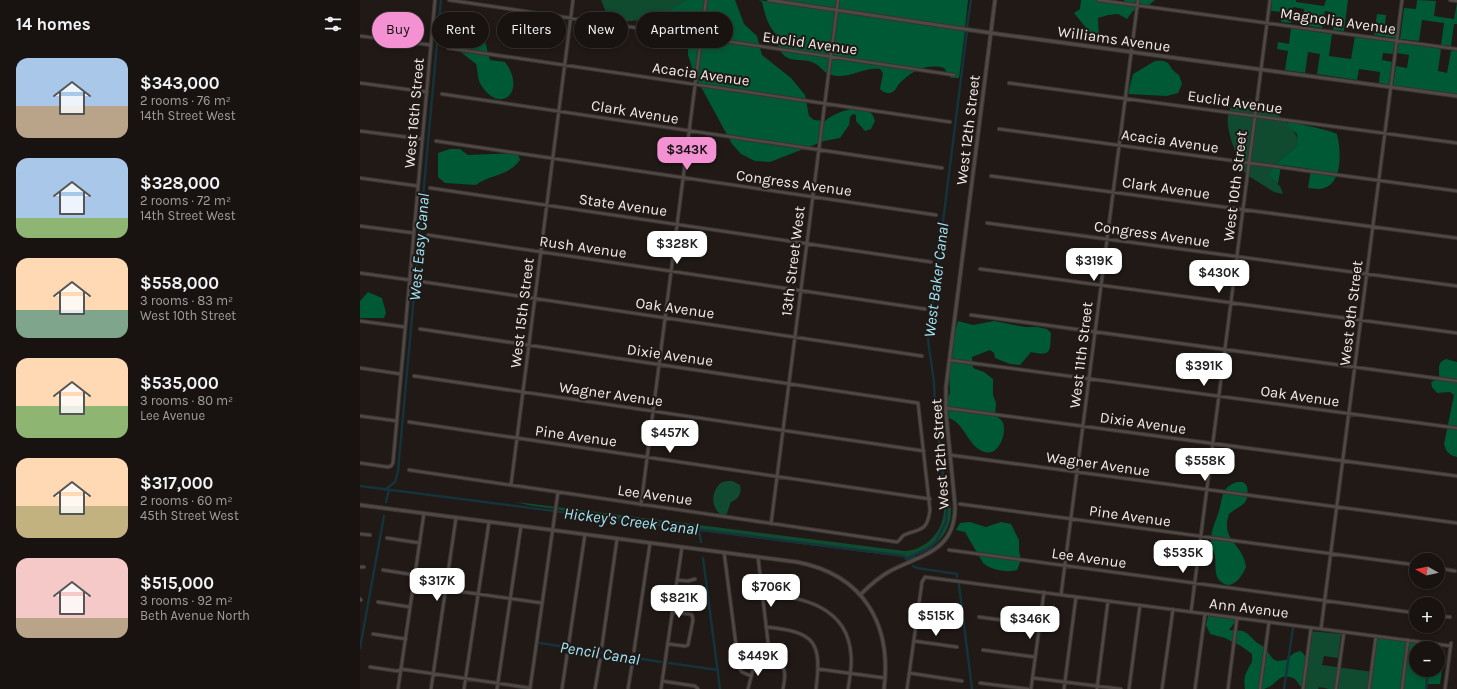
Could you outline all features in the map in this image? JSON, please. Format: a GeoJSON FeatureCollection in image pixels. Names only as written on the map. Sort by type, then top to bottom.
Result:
{"type":"FeatureCollection","features":[{"type":"Feature","properties":{"kind":"street","name":"West 16th Street"},"geometry":{"type":"LineString","coordinates":[[360,463],[391,466],[397,421],[435,0]]}},
{"type":"Feature","properties":{"kind":"street","name":"Euclid Avenue"},"geometry":{"type":"LineString","coordinates":[[449,0],[636,28]]}},
{"type":"Feature","properties":{"kind":"street","name":"West 15th Street"},"geometry":{"type":"LineString","coordinates":[[511,485],[573,0]]}},
{"type":"Feature","properties":{"kind":"street"},"geometry":{"type":"LineString","coordinates":[[704,12],[706,0]]}},
{"type":"Feature","properties":{"kind":"street","name":"Williams Avenue"},"geometry":{"type":"LineString","coordinates":[[769,0],[991,33],[1457,96]]}},
{"type":"Feature","properties":{"kind":"street","name":"13th Street West"},"geometry":{"type":"LineString","coordinates":[[771,524],[838,0]]}},
{"type":"Feature","properties":{"kind":"street","name":"West 12th Street"},"geometry":{"type":"LineString","coordinates":[[860,595],[888,572],[931,553],[946,538],[953,525],[956,510],[946,408],[949,360],[996,0]]}},
{"type":"Feature","properties":{"kind":"street","name":"Magnolia Avenue"},"geometry":{"type":"LineString","coordinates":[[1098,0],[1457,48]]}},
{"type":"Feature","properties":{"kind":"street","name":"West 11th Street"},"geometry":{"type":"LineString","coordinates":[[1061,595],[1138,0]]}},
{"type":"Feature","properties":{"kind":"street","name":"West 10th Street"},"geometry":{"type":"LineString","coordinates":[[1191,612],[1270,0]]}},
{"type":"Feature","properties":{"kind":"street","name":"West 9th Street"},"geometry":{"type":"LineString","coordinates":[[1321,629],[1402,0]]}},
{"type":"Feature","properties":{"kind":"street"},"geometry":{"type":"LineString","coordinates":[[1450,0],[1457,1]]}},
{"type":"Feature","properties":{"kind":"street"},"geometry":{"type":"LineString","coordinates":[[360,36],[431,45]]}},
{"type":"Feature","properties":{"kind":"street","name":"Euclid Avenue"},"geometry":{"type":"LineString","coordinates":[[733,42],[954,75]]}},
{"type":"Feature","properties":{"kind":"street","name":"Acacia Avenue"},"geometry":{"type":"LineString","coordinates":[[448,48],[950,122]]}},
{"type":"Feature","properties":{"kind":"street"},"geometry":{"type":"LineString","coordinates":[[641,505],[700,48]]}},
{"type":"Feature","properties":{"kind":"street"},"geometry":{"type":"LineString","coordinates":[[360,83],[427,92]]}},
{"type":"Feature","properties":{"kind":"street","name":"Euclid Avenue"},"geometry":{"type":"LineString","coordinates":[[1009,83],[1457,143]]}},
{"type":"Feature","properties":{"kind":"street","name":"Clark Avenue"},"geometry":{"type":"LineString","coordinates":[[442,94],[942,168]]}},
{"type":"Feature","properties":{"kind":"street","name":"Acacia Avenue"},"geometry":{"type":"LineString","coordinates":[[999,129],[1457,191]]}},
{"type":"Feature","properties":{"kind":"street"},"geometry":{"type":"LineString","coordinates":[[360,131],[422,139]]}},
{"type":"Feature","properties":{"kind":"street","name":"Congress Avenue"},"geometry":{"type":"LineString","coordinates":[[436,141],[936,215]]}},
{"type":"Feature","properties":{"kind":"street","name":"Clark Avenue"},"geometry":{"type":"LineString","coordinates":[[991,176],[1457,238]]}},
{"type":"Feature","properties":{"kind":"street"},"geometry":{"type":"LineString","coordinates":[[360,178],[418,186]]}},
{"type":"Feature","properties":{"kind":"street","name":"State Avenue"},"geometry":{"type":"LineString","coordinates":[[430,188],[931,262]]}},
{"type":"Feature","properties":{"kind":"street","name":"Congress Avenue"},"geometry":{"type":"LineString","coordinates":[[987,223],[1457,286]]}},
{"type":"Feature","properties":{"kind":"street"},"geometry":{"type":"LineString","coordinates":[[360,226],[414,233]]}},
{"type":"Feature","properties":{"kind":"street","name":"Rush Avenue"},"geometry":{"type":"LineString","coordinates":[[428,235],[925,308]]}},
{"type":"Feature","properties":{"kind":"street"},"geometry":{"type":"LineString","coordinates":[[980,269],[1457,333]]}},
{"type":"Feature","properties":{"kind":"street"},"geometry":{"type":"LineString","coordinates":[[360,273],[410,280]]}},
{"type":"Feature","properties":{"kind":"street","name":"Oak Avenue"},"geometry":{"type":"LineString","coordinates":[[424,282],[922,356]]}},
{"type":"Feature","properties":{"kind":"street"},"geometry":{"type":"LineString","coordinates":[[971,315],[1457,381]]}},
{"type":"Feature","properties":{"kind":"street"},"geometry":{"type":"LineString","coordinates":[[360,321],[405,327]]}},
{"type":"Feature","properties":{"kind":"street","name":"Dixie Avenue"},"geometry":{"type":"LineString","coordinates":[[420,329],[918,403],[924,451]]}},
{"type":"Feature","properties":{"kind":"street","name":"Oak Avenue"},"geometry":{"type":"LineString","coordinates":[[949,360],[1457,428]]}},
{"type":"Feature","properties":{"kind":"street"},"geometry":{"type":"LineString","coordinates":[[360,368],[401,374]]}},
{"type":"Feature","properties":{"kind":"street","name":"Wagner Avenue"},"geometry":{"type":"LineString","coordinates":[[414,376],[924,451]]}},
{"type":"Feature","properties":{"kind":"street","name":"Dixie Avenue"},"geometry":{"type":"LineString","coordinates":[[946,408],[1457,476]]}},
{"type":"Feature","properties":{"kind":"street"},"geometry":{"type":"LineString","coordinates":[[360,416],[397,421]]}},
{"type":"Feature","properties":{"kind":"street","name":"Pine Avenue"},"geometry":{"type":"LineString","coordinates":[[409,422],[930,499]]}},
{"type":"Feature","properties":{"kind":"street"},"geometry":{"type":"LineString","coordinates":[[924,451],[930,499]]}},
{"type":"Feature","properties":{"kind":"street","name":"Wagner Avenue"},"geometry":{"type":"LineString","coordinates":[[950,456],[1457,523]]}},
{"type":"Feature","properties":{"kind":"street","name":"Lee Avenue"},"geometry":{"type":"LineString","coordinates":[[409,470],[898,542],[904,536],[917,532],[925,525],[929,516],[930,499]]}},
{"type":"Feature","properties":{"kind":"street"},"geometry":{"type":"LineString","coordinates":[[370,667],[398,671],[401,669],[530,689],[558,492]]}},
{"type":"Feature","properties":{"kind":"street","name":"Pine Avenue"},"geometry":{"type":"LineString","coordinates":[[960,504],[1409,564]]}},
{"type":"Feature","properties":{"kind":"street"},"geometry":{"type":"LineString","coordinates":[[360,505],[724,552],[797,562],[818,567],[838,576],[860,595],[875,616],[882,635],[886,656],[884,689]]}},
{"type":"Feature","properties":{"kind":"street"},"geometry":{"type":"LineString","coordinates":[[398,689],[424,513]]}},
{"type":"Feature","properties":{"kind":"street"},"geometry":{"type":"LineString","coordinates":[[431,689],[456,518]]}},
{"type":"Feature","properties":{"kind":"street"},"geometry":{"type":"LineString","coordinates":[[464,689],[489,522]]}},
{"type":"Feature","properties":{"kind":"street"},"geometry":{"type":"LineString","coordinates":[[497,689],[521,526]]}},
{"type":"Feature","properties":{"kind":"street"},"geometry":{"type":"LineString","coordinates":[[360,534],[370,535]]}},
{"type":"Feature","properties":{"kind":"street"},"geometry":{"type":"LineString","coordinates":[[569,642],[585,534]]}},
{"type":"Feature","properties":{"kind":"street"},"geometry":{"type":"LineString","coordinates":[[387,538],[420,543]]}},
{"type":"Feature","properties":{"kind":"street"},"geometry":{"type":"LineString","coordinates":[[602,646],[618,539]]}},
{"type":"Feature","properties":{"kind":"street"},"geometry":{"type":"LineString","coordinates":[[634,651],[650,543]]}},
{"type":"Feature","properties":{"kind":"street"},"geometry":{"type":"LineString","coordinates":[[661,689],[682,547]]}},
{"type":"Feature","properties":{"kind":"street","name":"Lee Avenue"},"geometry":{"type":"LineString","coordinates":[[949,550],[1409,612]]}},
{"type":"Feature","properties":{"kind":"street"},"geometry":{"type":"LineString","coordinates":[[724,552],[739,668],[742,672],[751,676]]}},
{"type":"Feature","properties":{"kind":"street"},"geometry":{"type":"LineString","coordinates":[[758,557],[770,659]]}},
{"type":"Feature","properties":{"kind":"street"},"geometry":{"type":"LineString","coordinates":[[1445,569],[1455,571]]}},
{"type":"Feature","properties":{"kind":"street"},"geometry":{"type":"LineString","coordinates":[[383,570],[415,575]]}},
{"type":"Feature","properties":{"kind":"street"},"geometry":{"type":"LineString","coordinates":[[677,580],[688,581],[696,579]]}},
{"type":"Feature","properties":{"kind":"street","name":"Ann Avenue"},"geometry":{"type":"LineString","coordinates":[[918,609],[923,579],[941,579],[1451,645],[1446,689]]}},
{"type":"Feature","properties":{"kind":"street"},"geometry":{"type":"LineString","coordinates":[[414,584],[542,603]]}},
{"type":"Feature","properties":{"kind":"street"},"geometry":{"type":"LineString","coordinates":[[1031,689],[1044,592]]}},
{"type":"Feature","properties":{"kind":"street"},"geometry":{"type":"LineString","coordinates":[[762,593],[806,600],[816,604],[829,614],[840,626],[848,642],[851,656],[848,689]]}},
{"type":"Feature","properties":{"kind":"street"},"geometry":{"type":"LineString","coordinates":[[1064,689],[1076,597]]}},
{"type":"Feature","properties":{"kind":"street"},"geometry":{"type":"LineString","coordinates":[[1097,687],[1108,601]]}},
{"type":"Feature","properties":{"kind":"street"},"geometry":{"type":"LineString","coordinates":[[378,602],[410,607]]}},
{"type":"Feature","properties":{"kind":"street"},"geometry":{"type":"LineString","coordinates":[[1129,689],[1140,605]]}},
{"type":"Feature","properties":{"kind":"street"},"geometry":{"type":"LineString","coordinates":[[907,689],[918,609],[954,614]]}},
{"type":"Feature","properties":{"kind":"street"},"geometry":{"type":"LineString","coordinates":[[1162,689],[1173,609]]}},
{"type":"Feature","properties":{"kind":"street"},"geometry":{"type":"LineString","coordinates":[[668,644],[688,645],[693,620],[692,615],[672,612]]}},
{"type":"Feature","properties":{"kind":"street"},"geometry":{"type":"LineString","coordinates":[[1195,689],[1205,614]]}},
{"type":"Feature","properties":{"kind":"street"},"geometry":{"type":"LineString","coordinates":[[979,617],[1040,625]]}},
{"type":"Feature","properties":{"kind":"street"},"geometry":{"type":"LineString","coordinates":[[1445,617],[1450,617]]}},
{"type":"Feature","properties":{"kind":"street"},"geometry":{"type":"LineString","coordinates":[[1228,689],[1237,618]]}},
{"type":"Feature","properties":{"kind":"street"},"geometry":{"type":"LineString","coordinates":[[1260,689],[1269,622]]}},
{"type":"Feature","properties":{"kind":"street"},"geometry":{"type":"LineString","coordinates":[[766,627],[793,630],[808,638],[817,654],[818,669],[816,689]]}},
{"type":"Feature","properties":{"kind":"street"},"geometry":{"type":"LineString","coordinates":[[1303,689],[1311,628]]}},
{"type":"Feature","properties":{"kind":"street"},"geometry":{"type":"LineString","coordinates":[[1336,689],[1344,632]]}},
{"type":"Feature","properties":{"kind":"street"},"geometry":{"type":"LineString","coordinates":[[373,634],[406,639]]}},
{"type":"Feature","properties":{"kind":"street"},"geometry":{"type":"LineString","coordinates":[[1369,689],[1376,636]]}},
{"type":"Feature","properties":{"kind":"street"},"geometry":{"type":"LineString","coordinates":[[1402,689],[1408,640]]}},
{"type":"Feature","properties":{"kind":"street"},"geometry":{"type":"LineString","coordinates":[[914,641],[957,647]]}},
{"type":"Feature","properties":{"kind":"street"},"geometry":{"type":"LineString","coordinates":[[983,650],[1036,657]]}},
{"type":"Feature","properties":{"kind":"street"},"geometry":{"type":"LineString","coordinates":[[562,689],[568,655]]}},
{"type":"Feature","properties":{"kind":"street"},"geometry":{"type":"LineString","coordinates":[[748,689],[754,664],[757,660],[770,659],[778,662],[784,669],[783,689]]}},
{"type":"Feature","properties":{"kind":"street"},"geometry":{"type":"LineString","coordinates":[[595,689],[600,660]]}},
{"type":"Feature","properties":{"kind":"street"},"geometry":{"type":"LineString","coordinates":[[628,689],[632,664]]}},
{"type":"Feature","properties":{"kind":"street"},"geometry":{"type":"LineString","coordinates":[[818,669],[885,678]]}},
{"type":"Feature","properties":{"kind":"street"},"geometry":{"type":"LineString","coordinates":[[909,673],[962,681]]}},
{"type":"Feature","properties":{"kind":"street"},"geometry":{"type":"LineString","coordinates":[[1033,678],[1121,689]]}},
{"type":"Feature","properties":{"kind":"street"},"geometry":{"type":"LineString","coordinates":[[662,681],[698,688]]}},
{"type":"Feature","properties":{"kind":"street"},"geometry":{"type":"LineString","coordinates":[[980,683],[1028,689]]}},
{"type":"Feature","properties":{"kind":"green space"},"geometry":{"type":"Polygon","coordinates":[[[601,0],[686,0],[667,12],[636,12],[636,21],[628,21],[628,12],[606,12],[601,0]]]}},
{"type":"Feature","properties":{"kind":"green space"},"geometry":{"type":"Polygon","coordinates":[[[686,0],[735,0],[744,24],[757,36],[762,55],[791,78],[805,95],[809,116],[814,120],[825,121],[830,117],[844,111],[852,109],[867,110],[872,114],[875,121],[871,129],[865,131],[856,121],[856,115],[853,114],[850,117],[849,125],[840,138],[824,141],[770,162],[755,161],[741,154],[732,144],[694,74],[688,55],[688,48],[733,48],[733,12],[665,12],[686,0]]]}},
{"type":"Feature","properties":{"kind":"green space"},"geometry":{"type":"Polygon","coordinates":[[[759,0],[965,30],[959,78],[951,78],[944,68],[925,67],[909,75],[895,90],[888,93],[880,89],[883,73],[880,69],[869,69],[848,75],[837,76],[826,73],[817,65],[809,61],[790,59],[782,53],[778,46],[778,36],[769,25],[762,2],[759,0]]]}},
{"type":"Feature","properties":{"kind":"green space"},"geometry":{"type":"Polygon","coordinates":[[[777,0],[968,0],[965,28],[777,0]]]}},
{"type":"Feature","properties":{"kind":"green space"},"geometry":{"type":"Polygon","coordinates":[[[1081,0],[1102,0],[1124,3],[1124,0],[1155,0],[1149,5],[1133,11],[1127,19],[1118,14],[1098,18],[1099,38],[1092,41],[1087,29],[1074,13],[1080,9],[1081,0]]]}},
{"type":"Feature","properties":{"kind":"green space"},"geometry":{"type":"Polygon","coordinates":[[[1272,0],[1296,0],[1296,2],[1324,6],[1326,0],[1348,0],[1344,31],[1333,30],[1335,13],[1325,11],[1322,28],[1303,25],[1304,9],[1293,7],[1291,23],[1281,22],[1282,12],[1271,11],[1272,0]]]}},
{"type":"Feature","properties":{"kind":"green space"},"geometry":{"type":"Polygon","coordinates":[[[1417,0],[1436,1],[1434,16],[1454,19],[1457,3],[1457,24],[1454,24],[1451,46],[1441,45],[1444,23],[1422,20],[1419,41],[1400,39],[1404,8],[1416,9],[1417,0]]]}},
{"type":"Feature","properties":{"kind":"green space"},"geometry":{"type":"Polygon","coordinates":[[[1377,14],[1386,15],[1385,26],[1397,28],[1395,38],[1374,35],[1377,14]]]}},
{"type":"Feature","properties":{"kind":"green space"},"geometry":{"type":"Polygon","coordinates":[[[1291,28],[1332,34],[1329,56],[1351,59],[1355,36],[1395,42],[1393,54],[1383,53],[1382,60],[1392,62],[1389,85],[1379,83],[1380,72],[1359,69],[1357,80],[1317,74],[1320,54],[1308,52],[1305,73],[1285,70],[1288,51],[1277,49],[1278,42],[1289,44],[1291,28]]]}},
{"type":"Feature","properties":{"kind":"green space"},"geometry":{"type":"Polygon","coordinates":[[[1401,42],[1441,49],[1438,71],[1447,73],[1451,51],[1457,51],[1457,94],[1393,86],[1396,66],[1407,68],[1409,55],[1397,53],[1399,43],[1401,42]]]}},
{"type":"Feature","properties":{"kind":"green space"},"geometry":{"type":"Polygon","coordinates":[[[456,48],[487,48],[490,60],[505,62],[511,73],[513,82],[512,90],[509,96],[503,99],[496,99],[489,94],[480,83],[476,64],[456,48]]]}},
{"type":"Feature","properties":{"kind":"green space"},"geometry":{"type":"Polygon","coordinates":[[[1155,61],[1165,61],[1179,75],[1182,84],[1178,93],[1167,96],[1128,94],[1133,74],[1155,61]]]}},
{"type":"Feature","properties":{"kind":"green space"},"geometry":{"type":"Polygon","coordinates":[[[1240,100],[1253,100],[1268,107],[1283,119],[1295,132],[1298,139],[1298,145],[1274,165],[1272,179],[1280,186],[1283,194],[1274,192],[1247,175],[1236,154],[1229,133],[1228,123],[1232,105],[1240,100]]]}},
{"type":"Feature","properties":{"kind":"green space"},"geometry":{"type":"Polygon","coordinates":[[[1287,121],[1337,134],[1340,157],[1339,165],[1335,179],[1330,185],[1322,189],[1308,188],[1311,169],[1281,165],[1278,184],[1272,179],[1270,174],[1274,165],[1298,145],[1297,134],[1289,127],[1287,121]]]}},
{"type":"Feature","properties":{"kind":"green space"},"geometry":{"type":"Polygon","coordinates":[[[450,149],[460,149],[468,155],[514,153],[518,154],[520,160],[516,165],[505,172],[481,181],[476,185],[445,183],[438,177],[438,153],[450,149]]]}},
{"type":"Feature","properties":{"kind":"green space"},"geometry":{"type":"Polygon","coordinates":[[[368,292],[382,298],[386,313],[384,318],[360,318],[360,301],[368,292]]]}},
{"type":"Feature","properties":{"kind":"green space"},"geometry":{"type":"Polygon","coordinates":[[[958,321],[973,325],[994,321],[1025,327],[1047,329],[1051,333],[1050,348],[1048,351],[1043,354],[1031,352],[1020,365],[1010,364],[995,358],[994,353],[990,350],[972,357],[973,368],[984,372],[993,379],[993,395],[996,403],[995,414],[1001,419],[1004,427],[1001,443],[994,451],[985,452],[979,450],[970,441],[959,425],[949,418],[947,399],[950,393],[949,373],[954,335],[958,321]]]}},
{"type":"Feature","properties":{"kind":"green space"},"geometry":{"type":"Polygon","coordinates":[[[1446,359],[1457,362],[1457,457],[1448,453],[1444,444],[1454,395],[1450,392],[1437,393],[1432,387],[1431,382],[1439,378],[1440,364],[1446,359]]]}},
{"type":"Feature","properties":{"kind":"green space"},"geometry":{"type":"Polygon","coordinates":[[[726,481],[732,481],[740,485],[741,488],[738,497],[731,502],[726,516],[718,512],[715,508],[713,499],[715,490],[719,484],[726,481]]]}},
{"type":"Feature","properties":{"kind":"green space"},"geometry":{"type":"Polygon","coordinates":[[[1237,482],[1243,482],[1247,486],[1248,493],[1244,504],[1229,514],[1227,530],[1241,552],[1246,567],[1236,582],[1228,585],[1223,584],[1217,578],[1215,556],[1211,545],[1211,537],[1225,490],[1237,482]]]}},
{"type":"Feature","properties":{"kind":"green space"},"geometry":{"type":"Polygon","coordinates":[[[517,502],[905,551],[924,545],[934,536],[941,525],[945,503],[950,502],[951,511],[950,520],[943,536],[931,548],[915,556],[916,559],[908,562],[903,557],[576,515],[563,510],[532,506],[517,502]]]}},
{"type":"Feature","properties":{"kind":"green space"},"geometry":{"type":"Polygon","coordinates":[[[970,522],[986,527],[1001,522],[1011,524],[1019,540],[1021,560],[1017,570],[999,570],[983,563],[965,532],[956,530],[960,523],[970,522]]]}},
{"type":"Feature","properties":{"kind":"green space"},"geometry":{"type":"Polygon","coordinates":[[[1212,614],[1238,618],[1229,630],[1243,631],[1248,634],[1264,647],[1273,659],[1277,661],[1286,660],[1294,653],[1300,651],[1304,654],[1307,668],[1301,687],[1295,679],[1285,677],[1264,689],[1245,689],[1245,678],[1252,662],[1252,654],[1241,646],[1225,638],[1210,634],[1206,625],[1208,616],[1212,614]]]}},
{"type":"Feature","properties":{"kind":"green space"},"geometry":{"type":"Polygon","coordinates":[[[1310,631],[1341,634],[1338,658],[1324,656],[1322,665],[1373,672],[1371,689],[1329,689],[1319,687],[1318,689],[1301,689],[1307,673],[1307,660],[1312,637],[1310,631]]]}},
{"type":"Feature","properties":{"kind":"green space"},"geometry":{"type":"Polygon","coordinates":[[[1377,636],[1414,641],[1409,641],[1409,677],[1441,677],[1440,684],[1428,684],[1426,689],[1371,689],[1377,636]]]}},
{"type":"Feature","properties":{"kind":"waterway","name":"West Easy Canal"},"geometry":{"type":"LineString","coordinates":[[385,490],[395,482],[398,471],[441,0]]}},
{"type":"Feature","properties":{"kind":"waterway","name":"West Baker Canal"},"geometry":{"type":"LineString","coordinates":[[967,27],[971,0]]}},
{"type":"Feature","properties":{"kind":"waterway","name":"West Baker Canal"},"geometry":{"type":"LineString","coordinates":[[908,558],[929,548],[936,542],[946,522],[947,510],[935,409],[934,382],[928,340],[967,31]]}},
{"type":"Feature","properties":{"kind":"waterway","name":"Hickey's Creek Canal"},"geometry":{"type":"LineString","coordinates":[[360,486],[904,556],[909,560]]}},
{"type":"Feature","properties":{"kind":"waterway"},"geometry":{"type":"LineString","coordinates":[[386,502],[389,490]]}},
{"type":"Feature","properties":{"kind":"waterway"},"geometry":{"type":"LineString","coordinates":[[360,648],[384,516]]}},
{"type":"Feature","properties":{"kind":"waterway"},"geometry":{"type":"LineString","coordinates":[[699,530],[701,542]]}},
{"type":"Feature","properties":{"kind":"waterway"},"geometry":{"type":"LineString","coordinates":[[703,558],[720,689]]}},
{"type":"Feature","properties":{"kind":"waterway"},"geometry":{"type":"LineString","coordinates":[[913,566],[917,568],[957,574],[957,577]]}},
{"type":"Feature","properties":{"kind":"waterway"},"geometry":{"type":"LineString","coordinates":[[959,585],[972,689]]}},
{"type":"Feature","properties":{"kind":"waterway"},"geometry":{"type":"LineString","coordinates":[[1284,689],[1293,628]]}},
{"type":"Feature","properties":{"kind":"waterway","name":"Pencil Canal"},"geometry":{"type":"LineString","coordinates":[[540,643],[661,662]]}},
{"type":"Feature","properties":{"kind":"waterway","name":"Pencil Canal"},"geometry":{"type":"LineString","coordinates":[[669,663],[718,670]]}},
{"type":"Feature","properties":{"kind":"waterway"},"geometry":{"type":"LineString","coordinates":[[1426,689],[1427,677]]}}]}
